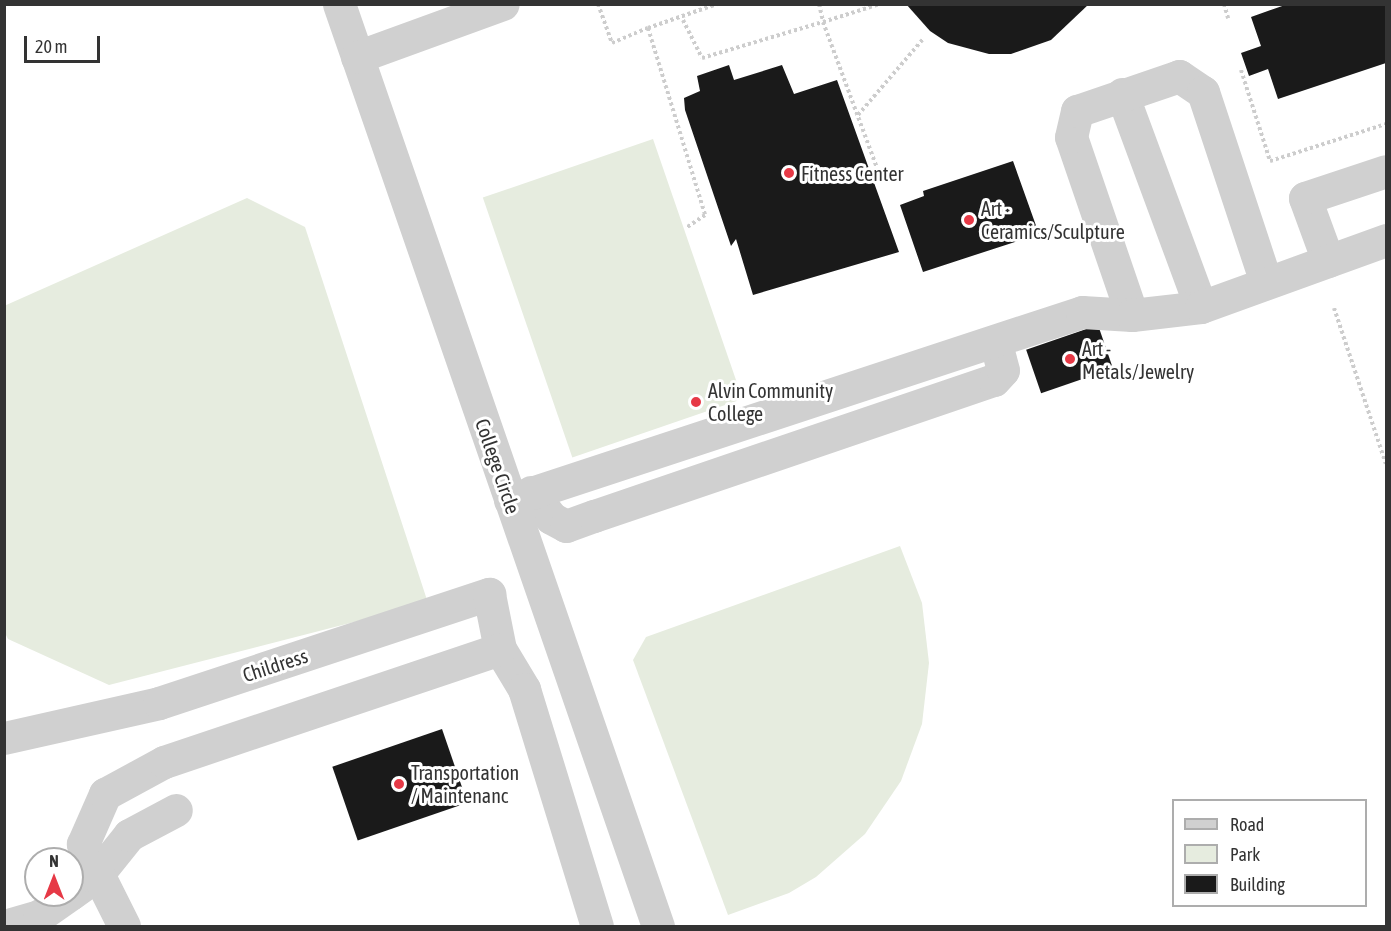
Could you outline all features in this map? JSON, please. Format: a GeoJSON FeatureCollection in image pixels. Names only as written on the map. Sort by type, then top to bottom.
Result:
{"type":"FeatureCollection","features":[{"type":"Feature","properties":{"kind":"street","name":"College Circle"},"geometry":{"type":"LineString","coordinates":[[339,4],[521,496],[658,927]]}},
{"type":"Feature","properties":{"kind":"street"},"geometry":{"type":"LineString","coordinates":[[357,57],[503,4]]}},
{"type":"Feature","properties":{"kind":"street"},"geometry":{"type":"LineString","coordinates":[[1132,315],[1071,137],[1077,111],[1179,76],[1203,92],[1266,282]]}},
{"type":"Feature","properties":{"kind":"street"},"geometry":{"type":"LineString","coordinates":[[1122,94],[1201,307]]}},
{"type":"Feature","properties":{"kind":"street"},"geometry":{"type":"LineString","coordinates":[[1328,261],[1305,198],[1386,171]]}},
{"type":"Feature","properties":{"kind":"street"},"geometry":{"type":"LineString","coordinates":[[521,496],[1082,312],[1132,315],[1201,307],[1386,240]]}},
{"type":"Feature","properties":{"kind":"street"},"geometry":{"type":"LineString","coordinates":[[521,496],[566,526],[994,380],[1003,370],[995,341]]}},
{"type":"Feature","properties":{"kind":"street","name":"Childress"},"geometry":{"type":"LineString","coordinates":[[4,738],[159,704],[489,594],[500,649],[524,689],[597,927]]}},
{"type":"Feature","properties":{"kind":"street"},"geometry":{"type":"LineString","coordinates":[[83,847],[105,794],[164,762],[500,649]]}},
{"type":"Feature","properties":{"kind":"street"},"geometry":{"type":"LineString","coordinates":[[84,883],[129,835],[176,810]]}},
{"type":"Feature","properties":{"kind":"street"},"geometry":{"type":"LineString","coordinates":[[84,892],[124,927]]}},
{"type":"Feature","properties":{"kind":"street"},"geometry":{"type":"LineString","coordinates":[[4,926],[39,916],[52,907]]}},
{"type":"Feature","properties":{"kind":"path"},"geometry":{"type":"LineString","coordinates":[[598,4],[612,43],[648,28],[684,20],[717,4]]}},
{"type":"Feature","properties":{"kind":"path"},"geometry":{"type":"LineString","coordinates":[[819,4],[823,22],[883,184]]}},
{"type":"Feature","properties":{"kind":"path"},"geometry":{"type":"LineString","coordinates":[[684,20],[702,58],[880,4]]}},
{"type":"Feature","properties":{"kind":"path"},"geometry":{"type":"LineString","coordinates":[[1224,4],[1228,18]]}},
{"type":"Feature","properties":{"kind":"path"},"geometry":{"type":"LineString","coordinates":[[648,28],[705,215],[687,227]]}},
{"type":"Feature","properties":{"kind":"path"},"geometry":{"type":"LineString","coordinates":[[858,116],[924,38]]}},
{"type":"Feature","properties":{"kind":"path"},"geometry":{"type":"LineString","coordinates":[[1241,70],[1270,161],[1386,124]]}},
{"type":"Feature","properties":{"kind":"path"},"geometry":{"type":"LineString","coordinates":[[1334,308],[1386,464]]}},
{"type":"Feature","properties":{"kind":"green space"},"geometry":{"type":"Polygon","coordinates":[[[653,139],[743,399],[572,458],[483,198],[653,139]]]}},
{"type":"Feature","properties":{"kind":"green space"},"geometry":{"type":"Polygon","coordinates":[[[247,198],[305,227],[428,603],[109,685],[8,639],[4,631],[4,306],[247,198]]]}},
{"type":"Feature","properties":{"kind":"green space"},"geometry":{"type":"Polygon","coordinates":[[[900,546],[922,603],[929,663],[922,724],[901,781],[865,834],[816,877],[789,893],[728,915],[633,660],[646,637],[900,546]]]}},
{"type":"Feature","properties":{"kind":"building"},"geometry":{"type":"Polygon","coordinates":[[[906,4],[1089,4],[1051,40],[1011,54],[989,54],[948,43],[930,31],[906,4]]]}},
{"type":"Feature","properties":{"kind":"building"},"geometry":{"type":"Polygon","coordinates":[[[1288,4],[1386,4],[1386,63],[1278,99],[1268,69],[1249,76],[1241,53],[1261,46],[1251,17],[1288,4]]]}},
{"type":"Feature","properties":{"kind":"building","name":"Fitness Center"},"geometry":{"type":"Polygon","coordinates":[[[729,65],[734,80],[782,65],[794,94],[837,80],[899,252],[753,295],[736,239],[731,246],[685,110],[684,98],[700,91],[697,76],[729,65]]]}},
{"type":"Feature","properties":{"kind":"building","name":"Art - Ceramics/Sculpture"},"geometry":{"type":"Polygon","coordinates":[[[1013,161],[1039,234],[923,272],[900,205],[924,196],[923,191],[1013,161]]]}},
{"type":"Feature","properties":{"kind":"building","name":"Art - Metals/Jewelry"},"geometry":{"type":"Polygon","coordinates":[[[1098,325],[1113,368],[1041,393],[1026,350],[1098,325]]]}},
{"type":"Feature","properties":{"kind":"building","name":"Transportation / Maintenanc"},"geometry":{"type":"Polygon","coordinates":[[[442,729],[467,803],[358,841],[332,767],[442,729]]]}},
{"type":"Feature","properties":{"kind":"place","name":"Fitness Center"},"geometry":{"type":"Point","coordinates":[789,173]}},
{"type":"Feature","properties":{"kind":"place","name":"Art - Ceramics/Sculpture"},"geometry":{"type":"Point","coordinates":[969,220]}},
{"type":"Feature","properties":{"kind":"place","name":"Art - Metals/Jewelry"},"geometry":{"type":"Point","coordinates":[1070,359]}},
{"type":"Feature","properties":{"kind":"place","name":"Alvin Community College"},"geometry":{"type":"Point","coordinates":[696,402]}},
{"type":"Feature","properties":{"kind":"place","name":"Transportation / Maintenanc"},"geometry":{"type":"Point","coordinates":[399,784]}}]}
